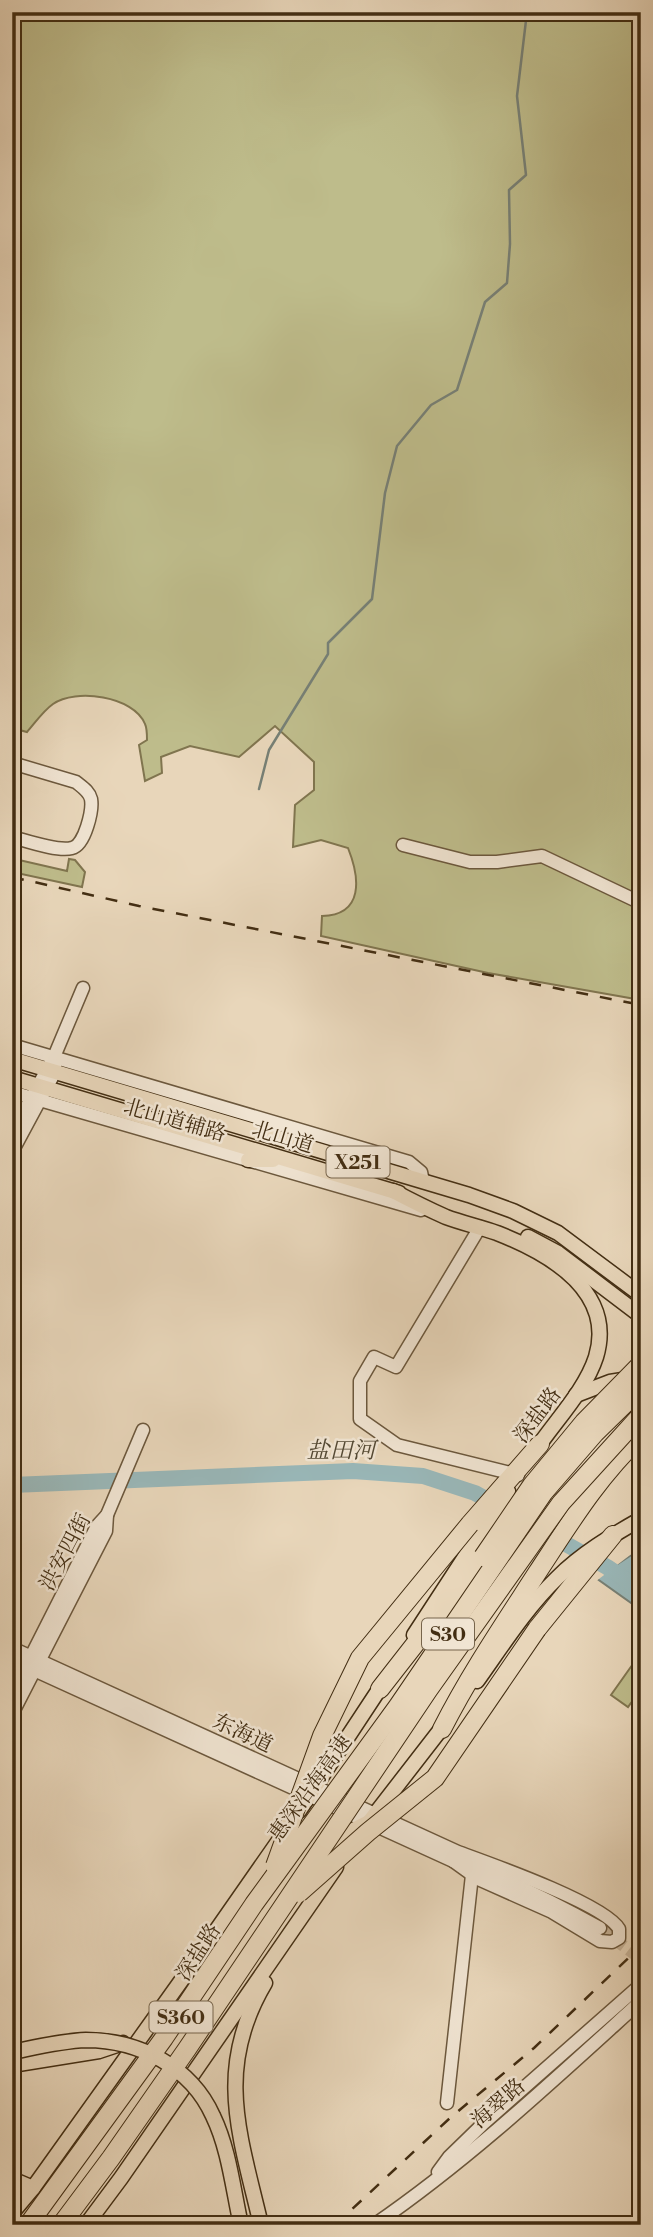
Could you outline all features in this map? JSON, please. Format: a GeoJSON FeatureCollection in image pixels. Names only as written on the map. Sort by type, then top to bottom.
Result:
{"type":"FeatureCollection","features":[{"type":"Feature","properties":{"kind":"highway"},"geometry":{"type":"LineString","coordinates":[[380,1689],[483,1557],[532,1485],[584,1422],[641,1364]]}},
{"type":"Feature","properties":{"kind":"highway","name":"惠深沿海高速"},"geometry":{"type":"LineString","coordinates":[[29,2225],[405,1695],[544,1492],[638,1381]]}},
{"type":"Feature","properties":{"kind":"highway","name":"惠深沿海高速"},"geometry":{"type":"LineString","coordinates":[[59,2225],[180,2060],[429,1689],[561,1503],[641,1415]]}},
{"type":"Feature","properties":{"kind":"highway"},"geometry":{"type":"LineString","coordinates":[[442,1729],[476,1667],[579,1507],[622,1454],[641,1436]]}},
{"type":"Feature","properties":{"kind":"highway"},"geometry":{"type":"LineString","coordinates":[[266,1888],[322,1736],[360,1658],[477,1522],[500,1490],[516,1476],[540,1444]]}},
{"type":"Feature","properties":{"kind":"highway"},"geometry":{"type":"LineString","coordinates":[[278,1912],[368,1832],[435,1778],[574,1571],[613,1535]]}},
{"type":"Feature","properties":{"kind":"main road","name":"北山道"},"geometry":{"type":"LineString","coordinates":[[12,1059],[52,1066],[491,1202],[545,1226],[578,1247],[641,1295]]}},
{"type":"Feature","properties":{"kind":"main road","name":"北山道"},"geometry":{"type":"LineString","coordinates":[[12,1078],[39,1093],[288,1160],[482,1219],[533,1239],[558,1253],[641,1316]]}},
{"type":"Feature","properties":{"kind":"main road"},"geometry":{"type":"LineString","coordinates":[[248,1160],[288,1160]]}},
{"type":"Feature","properties":{"kind":"main road"},"geometry":{"type":"LineString","coordinates":[[393,1191],[448,1217],[516,1242],[551,1260],[575,1279],[590,1298],[598,1321],[597,1354],[588,1375],[572,1398]]}},
{"type":"Feature","properties":{"kind":"main road","name":"深盐路"},"geometry":{"type":"LineString","coordinates":[[540,1444],[572,1398],[593,1387],[638,1381]]}},
{"type":"Feature","properties":{"kind":"main road","name":"S360"},"geometry":{"type":"LineString","coordinates":[[477,1522],[516,1476]]}},
{"type":"Feature","properties":{"kind":"main road"},"geometry":{"type":"LineString","coordinates":[[613,1535],[641,1519]]}},
{"type":"Feature","properties":{"kind":"main road","name":"深盐路"},"geometry":{"type":"LineString","coordinates":[[12,2213],[181,1981],[313,1791],[380,1689],[477,1522]]}},
{"type":"Feature","properties":{"kind":"main road","name":"深盐路"},"geometry":{"type":"LineString","coordinates":[[86,2225],[372,1818],[442,1729],[541,1594],[574,1571]]}},
{"type":"Feature","properties":{"kind":"main road","name":"深盐路"},"geometry":{"type":"LineString","coordinates":[[29,2225],[176,2026],[291,1848],[307,1814],[313,1791]]}},
{"type":"Feature","properties":{"kind":"main road","name":"深盐路"},"geometry":{"type":"LineString","coordinates":[[59,2225],[299,1884],[343,1835],[372,1818]]}},
{"type":"Feature","properties":{"kind":"main road"},"geometry":{"type":"LineString","coordinates":[[261,2225],[236,2104],[237,2054],[245,2024],[261,1991],[323,1885]]}},
{"type":"Feature","properties":{"kind":"main road"},"geometry":{"type":"LineString","coordinates":[[12,2065],[99,2051],[127,2041],[150,2020],[181,1981]]}},
{"type":"Feature","properties":{"kind":"main road"},"geometry":{"type":"LineString","coordinates":[[12,2052],[68,2041],[89,2040],[142,2050],[172,2066],[198,2092],[214,2117],[224,2148],[241,2225]]}},
{"type":"Feature","properties":{"kind":"main road"},"geometry":{"type":"LineString","coordinates":[[12,2179],[30,2191]]}},
{"type":"Feature","properties":{"kind":"main road"},"geometry":{"type":"LineString","coordinates":[[12,2189],[30,2191]]}},
{"type":"Feature","properties":{"kind":"street"},"geometry":{"type":"LineString","coordinates":[[12,763],[76,782],[85,789],[91,799],[84,838],[80,845],[64,849],[12,837]]}},
{"type":"Feature","properties":{"kind":"street"},"geometry":{"type":"LineString","coordinates":[[403,845],[470,862],[497,862],[542,856],[641,903]]}},
{"type":"Feature","properties":{"kind":"street"},"geometry":{"type":"LineString","coordinates":[[12,1152],[52,1066],[83,988]]}},
{"type":"Feature","properties":{"kind":"street"},"geometry":{"type":"LineString","coordinates":[[12,1045],[52,1066]]}},
{"type":"Feature","properties":{"kind":"street","name":"北山道辅路"},"geometry":{"type":"LineString","coordinates":[[12,1092],[39,1093],[248,1160],[448,1217]]}},
{"type":"Feature","properties":{"kind":"street"},"geometry":{"type":"LineString","coordinates":[[12,1133],[39,1093]]}},
{"type":"Feature","properties":{"kind":"street"},"geometry":{"type":"LineString","coordinates":[[480,1227],[397,1367],[374,1357],[360,1381],[359,1419],[397,1445],[516,1476]]}},
{"type":"Feature","properties":{"kind":"street","name":"洪安四街"},"geometry":{"type":"LineString","coordinates":[[12,1714],[34,1664],[106,1531],[107,1515],[144,1430]]}},
{"type":"Feature","properties":{"kind":"street","name":"东海道"},"geometry":{"type":"LineString","coordinates":[[12,1648],[34,1664],[455,1856],[477,1872],[600,1941],[612,1942],[618,1938],[617,1925],[569,1897],[494,1864],[455,1856]]}},
{"type":"Feature","properties":{"kind":"street","name":"东海道"},"geometry":{"type":"LineString","coordinates":[[12,1660],[34,1664]]}},
{"type":"Feature","properties":{"kind":"street","name":"洪安四街"},"geometry":{"type":"LineString","coordinates":[[12,1693],[34,1664]]}},
{"type":"Feature","properties":{"kind":"street"},"geometry":{"type":"LineString","coordinates":[[447,2103],[477,1872]]}},
{"type":"Feature","properties":{"kind":"street","name":"东海道"},"geometry":{"type":"LineString","coordinates":[[477,1872],[559,1905],[600,1928]]}},
{"type":"Feature","properties":{"kind":"street","name":"海翠路"},"geometry":{"type":"LineString","coordinates":[[432,2181],[449,2157],[484,2123],[641,1987]]}},
{"type":"Feature","properties":{"kind":"street","name":"海翠路"},"geometry":{"type":"LineString","coordinates":[[374,2225],[496,2131],[641,2001]]}},
{"type":"Feature","properties":{"kind":"street"},"geometry":{"type":"LineString","coordinates":[[12,2221],[21,2225]]}},
{"type":"Feature","properties":{"kind":"shaded area"},"geometry":{"type":"Polygon","coordinates":[[[12,12],[641,12],[641,1000],[488,973],[321,936],[322,916],[336,914],[352,902],[355,893],[355,871],[348,848],[321,840],[293,847],[295,805],[314,790],[314,762],[275,726],[239,757],[190,746],[161,757],[162,773],[145,781],[139,745],[147,740],[146,726],[139,714],[117,701],[89,696],[63,699],[49,707],[27,732],[12,728],[12,12]]]}},
{"type":"Feature","properties":{"kind":"shaded area"},"geometry":{"type":"Polygon","coordinates":[[[12,846],[21,847],[19,860],[67,871],[69,859],[75,860],[85,872],[82,887],[12,872],[12,846]]]}},
{"type":"Feature","properties":{"kind":"shaded area"},"geometry":{"type":"Polygon","coordinates":[[[635,1661],[641,1665],[641,1689],[628,1707],[611,1695],[635,1661]]]}},
{"type":"Feature","properties":{"kind":"water"},"geometry":{"type":"Polygon","coordinates":[[[633,1554],[641,1561],[641,1610],[596,1578],[633,1554]]]}},
{"type":"Feature","properties":{"kind":"pier"},"geometry":{"type":"Polygon","coordinates":[[[631,1551],[634,1552],[593,1581],[593,1576],[631,1551]]]}},
{"type":"Feature","properties":{"kind":"waterway"},"geometry":{"type":"LineString","coordinates":[[259,789],[269,750],[328,654],[328,643],[372,599],[385,493],[397,446],[431,405],[457,390],[485,302],[507,283],[510,244],[509,190],[526,175],[517,96],[527,12]]}},
{"type":"Feature","properties":{"kind":"waterway","name":"盐田河"},"geometry":{"type":"LineString","coordinates":[[12,1485],[353,1471],[423,1476],[475,1493],[607,1567],[641,1590]]}},
{"type":"Feature","properties":{"kind":"tunnel"},"geometry":{"type":"LineString","coordinates":[[600,1928],[641,1959]]}},
{"type":"Feature","properties":{"kind":"railway"},"geometry":{"type":"LineString","coordinates":[[12,877],[139,906],[641,1005]]}},
{"type":"Feature","properties":{"kind":"railway"},"geometry":{"type":"LineString","coordinates":[[335,2225],[450,2118],[534,2048],[641,1946]]}}]}
